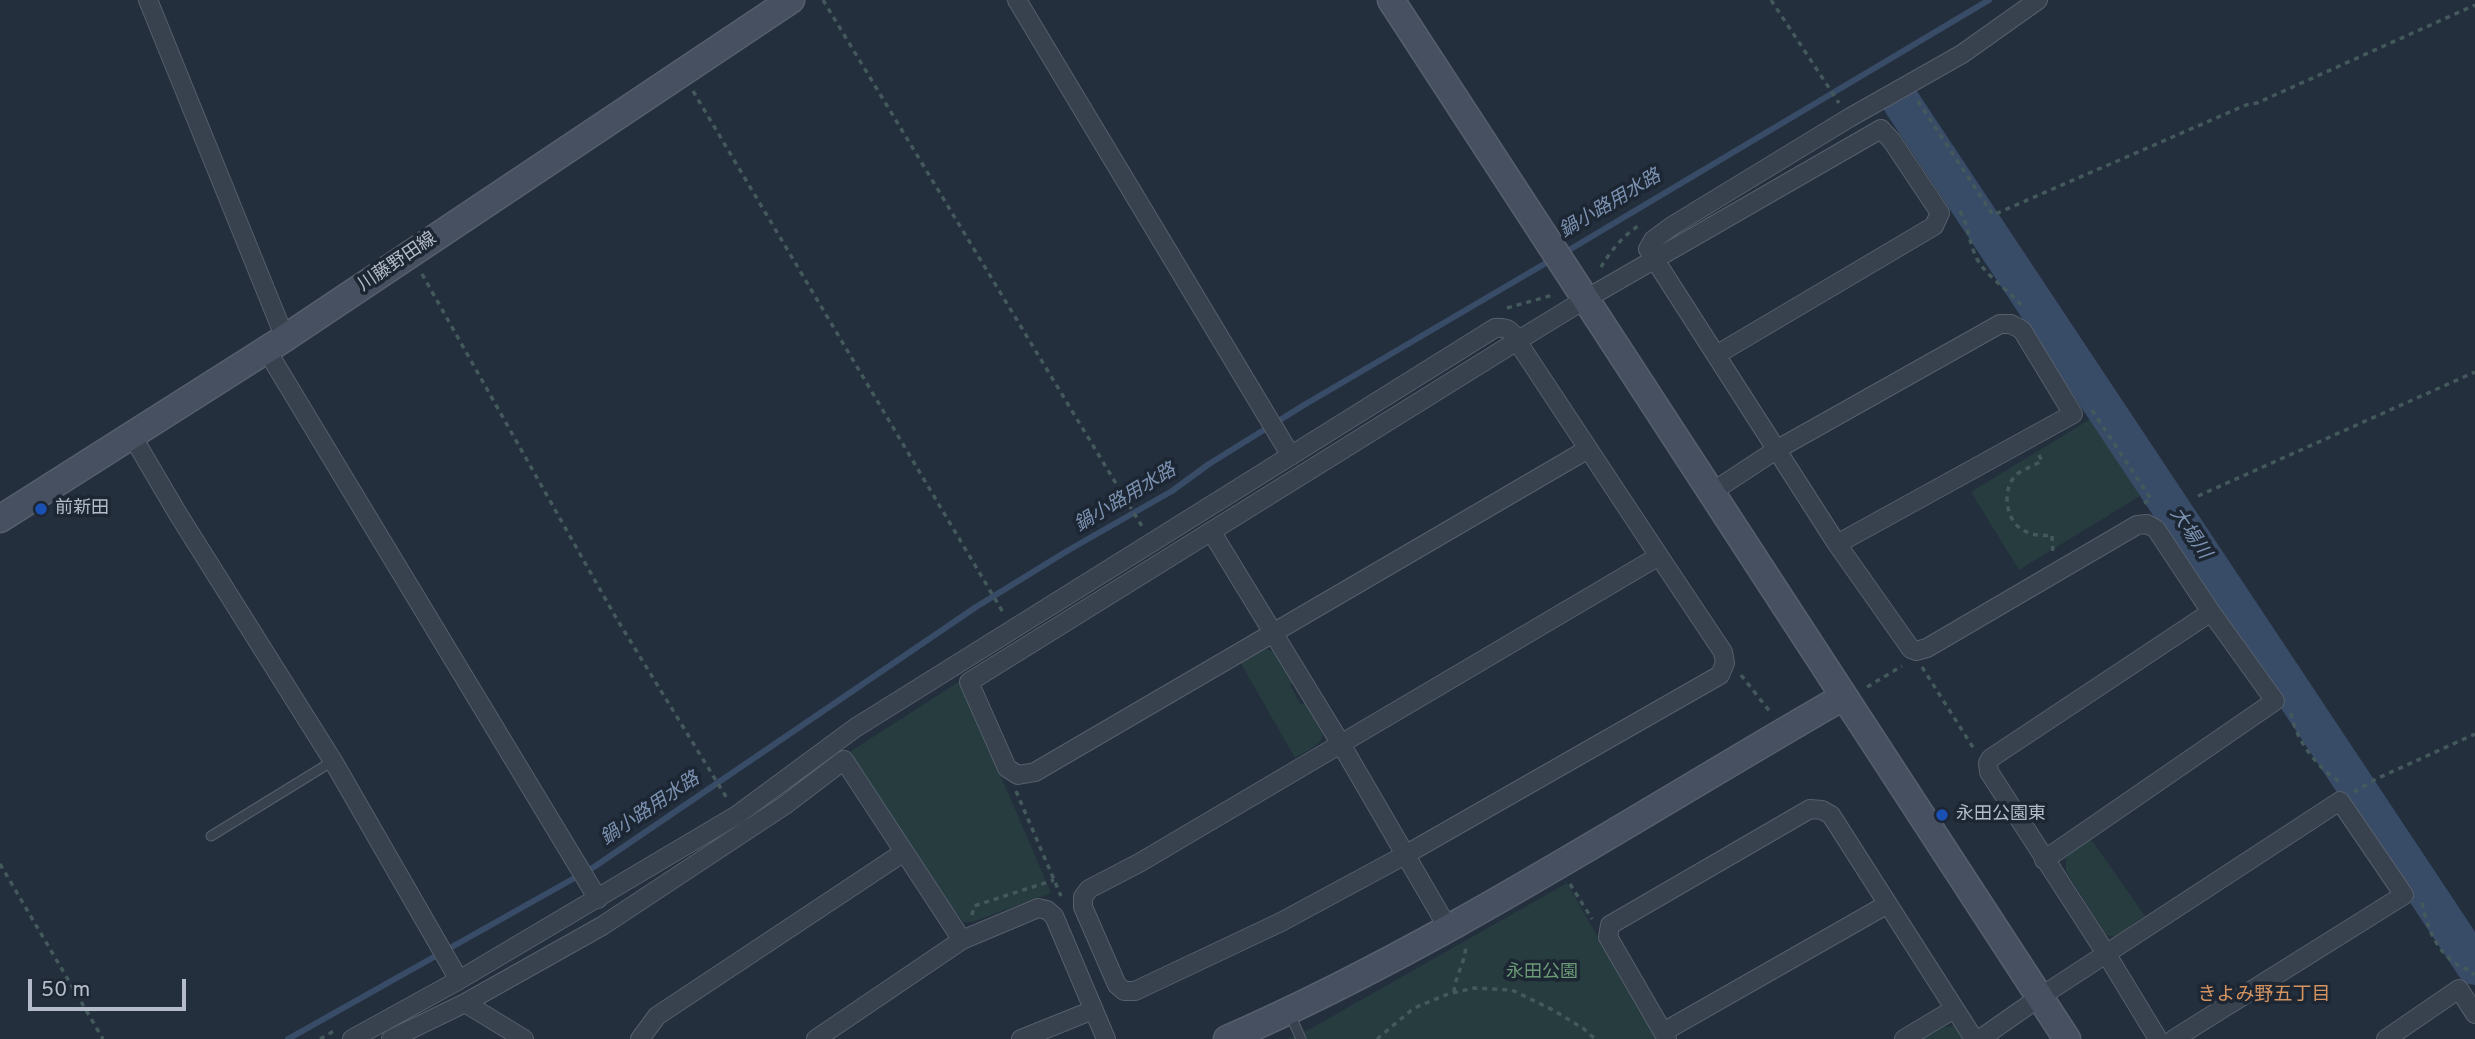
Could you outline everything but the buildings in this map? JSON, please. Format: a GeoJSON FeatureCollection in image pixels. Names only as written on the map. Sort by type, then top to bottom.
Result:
{"type":"FeatureCollection","features":[{"type":"Feature","properties":{"kind":"street"},"geometry":{"type":"LineString","coordinates":[[148,0],[276,343],[598,899]]}},
{"type":"Feature","properties":{"kind":"street","name":"川藤野田線"},"geometry":{"type":"LineString","coordinates":[[0,519],[276,343],[791,0]]}},
{"type":"Feature","properties":{"kind":"street"},"geometry":{"type":"LineString","coordinates":[[1017,0],[1291,456]]}},
{"type":"Feature","properties":{"kind":"street"},"geometry":{"type":"LineString","coordinates":[[1391,0],[1584,300],[1712,492],[1854,693],[2067,1039]]}},
{"type":"Feature","properties":{"kind":"street"},"geometry":{"type":"LineString","coordinates":[[2038,0],[1962,54],[1849,118],[1672,226],[1653,240],[1648,249],[1837,544],[1916,654],[2137,526],[2147,524],[2156,529],[2275,701],[2045,860]]}},
{"type":"Feature","properties":{"kind":"street"},"geometry":{"type":"LineString","coordinates":[[1588,449],[1035,772],[1018,775],[1007,768],[969,682],[1584,300],[1881,129],[1892,141],[1940,213],[1934,226],[1716,355]]}},
{"type":"Feature","properties":{"kind":"street"},"geometry":{"type":"LineString","coordinates":[[1712,492],[1776,450],[2000,324],[2011,324],[2022,330],[2073,414],[1837,544]]}},
{"type":"Feature","properties":{"kind":"street"},"geometry":{"type":"LineString","coordinates":[[352,1039],[459,980],[737,815],[855,728],[1495,328],[1505,327],[1512,332],[1723,652],[1725,663],[1720,675],[1405,855],[1281,922],[1135,991],[1124,991],[1117,985],[1083,907],[1083,897],[1089,889],[1139,863],[1659,556]]}},
{"type":"Feature","properties":{"kind":"street"},"geometry":{"type":"LineString","coordinates":[[131,435],[333,761],[459,980]]}},
{"type":"Feature","properties":{"kind":"street"},"geometry":{"type":"LineString","coordinates":[[1211,531],[1455,934]]}},
{"type":"Feature","properties":{"kind":"street"},"geometry":{"type":"LineString","coordinates":[[2158,1039],[1989,772],[1988,763],[2211,612]]}},
{"type":"Feature","properties":{"kind":"street"},"geometry":{"type":"LineString","coordinates":[[1227,1039],[1455,934],[1854,693]]}},
{"type":"Feature","properties":{"kind":"street"},"geometry":{"type":"LineString","coordinates":[[391,1039],[465,1003],[602,926],[785,805],[844,760],[962,940]]}},
{"type":"Feature","properties":{"kind":"street"},"geometry":{"type":"LineString","coordinates":[[1980,1039],[2340,801],[2404,895],[2174,1039]]}},
{"type":"Feature","properties":{"kind":"street"},"geometry":{"type":"LineString","coordinates":[[1886,905],[1666,1035],[1608,937],[1607,930],[1609,925],[1810,809],[1822,810],[1831,815],[1974,1039]]}},
{"type":"Feature","properties":{"kind":"street"},"geometry":{"type":"LineString","coordinates":[[640,1039],[657,1016],[904,852]]}},
{"type":"Feature","properties":{"kind":"street"},"geometry":{"type":"LineString","coordinates":[[816,1039],[962,940],[1038,908],[1047,910],[1054,916],[1106,1039]]}},
{"type":"Feature","properties":{"kind":"street"},"geometry":{"type":"LineString","coordinates":[[2386,1039],[2459,989],[2475,1014]]}},
{"type":"Feature","properties":{"kind":"street"},"geometry":{"type":"LineString","coordinates":[[465,1003],[515,1037]]}},
{"type":"Feature","properties":{"kind":"street"},"geometry":{"type":"LineString","coordinates":[[1904,1039],[1954,1009]]}},
{"type":"Feature","properties":{"kind":"street"},"geometry":{"type":"LineString","coordinates":[[1021,1039],[1093,1010]]}},
{"type":"Feature","properties":{"kind":"lane"},"geometry":{"type":"LineString","coordinates":[[211,836],[333,761]]}},
{"type":"Feature","properties":{"kind":"lane"},"geometry":{"type":"LineString","coordinates":[[1288,1010],[1301,1039]]}},
{"type":"Feature","properties":{"kind":"path"},"geometry":{"type":"LineString","coordinates":[[822,0],[1152,542]]}},
{"type":"Feature","properties":{"kind":"path"},"geometry":{"type":"LineString","coordinates":[[1771,0],[1849,118]]}},
{"type":"Feature","properties":{"kind":"path"},"geometry":{"type":"LineString","coordinates":[[1908,85],[1993,215],[2245,106],[2258,103],[2475,5]]}},
{"type":"Feature","properties":{"kind":"path"},"geometry":{"type":"LineString","coordinates":[[682,71],[1013,629]]}},
{"type":"Feature","properties":{"kind":"path"},"geometry":{"type":"LineString","coordinates":[[408,256],[431,287],[615,616],[737,815]]}},
{"type":"Feature","properties":{"kind":"path"},"geometry":{"type":"LineString","coordinates":[[2198,496],[2475,372]]}},
{"type":"Feature","properties":{"kind":"path"},"geometry":{"type":"LineString","coordinates":[[1854,693],[1916,654],[1978,755],[1988,763]]}},
{"type":"Feature","properties":{"kind":"path"},"geometry":{"type":"LineString","coordinates":[[1725,663],[1738,671],[1774,716]]}},
{"type":"Feature","properties":{"kind":"path"},"geometry":{"type":"LineString","coordinates":[[2291,704],[2291,716],[2304,744],[2326,772],[2346,785],[2351,793],[2475,734]]}},
{"type":"Feature","properties":{"kind":"path"},"geometry":{"type":"LineString","coordinates":[[0,864],[103,1039]]}},
{"type":"Feature","properties":{"kind":"path"},"geometry":{"type":"LineString","coordinates":[[1567,880],[1596,926],[1607,930]]}},
{"type":"Feature","properties":{"kind":"path"},"geometry":{"type":"LineString","coordinates":[[2420,896],[2430,932],[2438,946],[2452,961],[2471,970],[2475,976]]}},
{"type":"Feature","properties":{"kind":"path"},"geometry":{"type":"LineString","coordinates":[[1454,992],[1455,977],[1467,949],[1455,934]]}},
{"type":"Feature","properties":{"kind":"path"},"geometry":{"type":"LineString","coordinates":[[1377,1039],[1414,1007],[1454,992],[1474,988],[1512,990],[1584,1028],[1595,1039]]}},
{"type":"Feature","properties":{"kind":"green space"},"geometry":{"type":"Polygon","coordinates":[[[2092,418],[2140,496],[2019,570],[1971,492],[2092,418]]]}},
{"type":"Feature","properties":{"kind":"green space"},"geometry":{"type":"Polygon","coordinates":[[[1263,649],[1273,652],[1282,661],[1294,682],[1290,685],[1301,705],[1305,703],[1321,729],[1321,740],[1295,758],[1240,662],[1263,649]]]}},
{"type":"Feature","properties":{"kind":"green space"},"geometry":{"type":"Polygon","coordinates":[[[960,681],[1051,893],[972,922],[964,922],[955,911],[848,753],[960,681]]]}},
{"type":"Feature","properties":{"kind":"green space"},"geometry":{"type":"Polygon","coordinates":[[[2091,839],[2145,916],[2115,937],[2106,935],[2066,871],[2066,858],[2091,839]]]}},
{"type":"Feature","properties":{"kind":"green space","name":"永田公園"},"geometry":{"type":"Polygon","coordinates":[[[1567,883],[1656,1039],[1287,1039],[1310,1029],[1567,883]]]}},
{"type":"Feature","properties":{"kind":"green space"},"geometry":{"type":"Polygon","coordinates":[[[1954,1026],[1964,1039],[1922,1039],[1944,1027],[1954,1026]]]}},
{"type":"Feature","properties":{"kind":"waterway","name":"鍋小路用水路"},"geometry":{"type":"LineString","coordinates":[[1564,253],[1989,0]]}},
{"type":"Feature","properties":{"kind":"waterway","name":"大場川"},"geometry":{"type":"LineString","coordinates":[[1902,103],[2475,966]]}},
{"type":"Feature","properties":{"kind":"waterway","name":"鍋小路用水路"},"geometry":{"type":"LineString","coordinates":[[288,1039],[594,867],[976,607],[1172,491],[1209,464],[1304,405],[1551,260]]}},
{"type":"Feature","properties":{"kind":"place","name":"前新田"},"geometry":{"type":"Point","coordinates":[41,509]}},
{"type":"Feature","properties":{"kind":"place","name":"永田公園東"},"geometry":{"type":"Point","coordinates":[1942,815]}},
{"type":"Feature","properties":{"kind":"district","name":"きよみ野五丁目"},"geometry":{"type":"Point","coordinates":[2264,996]}}]}
